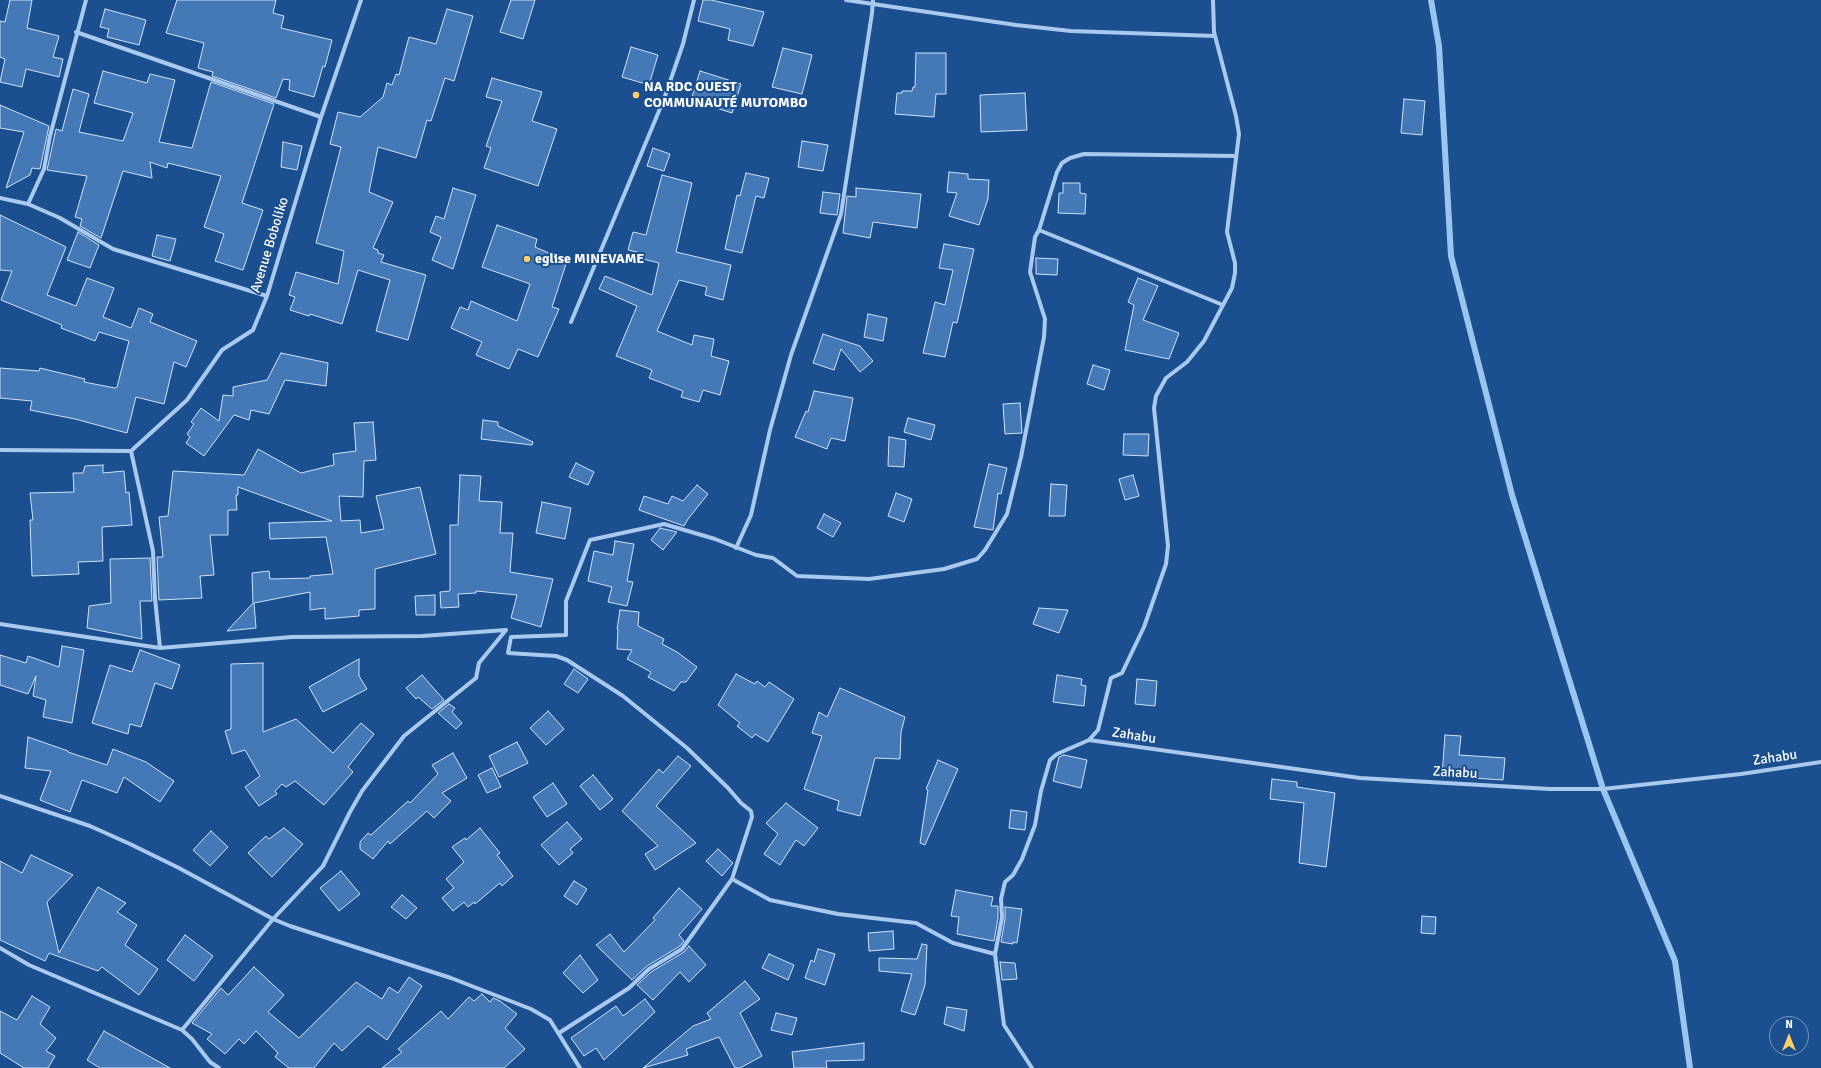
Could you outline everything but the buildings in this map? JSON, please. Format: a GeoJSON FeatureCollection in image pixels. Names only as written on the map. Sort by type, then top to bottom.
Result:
{"type":"FeatureCollection","features":[{"type":"Feature","properties":{"kind":"street"},"geometry":{"type":"LineString","coordinates":[[28,204],[44,169],[50,136],[76,32],[86,0]]}},
{"type":"Feature","properties":{"kind":"street","name":"Avenue Boboliko"},"geometry":{"type":"LineString","coordinates":[[131,451],[187,400],[222,350],[253,330],[267,296],[321,117],[361,0]]}},
{"type":"Feature","properties":{"kind":"street"},"geometry":{"type":"LineString","coordinates":[[571,322],[664,99],[684,44],[694,0]]}},
{"type":"Feature","properties":{"kind":"street"},"geometry":{"type":"LineString","coordinates":[[846,0],[872,2],[1071,31],[1215,36]]}},
{"type":"Feature","properties":{"kind":"street"},"geometry":{"type":"LineString","coordinates":[[1032,1068],[1004,1025],[995,954],[1002,918],[1001,899],[1005,882],[1013,875],[1022,859],[1035,825],[1041,791],[1050,760],[1058,754],[1089,740],[1098,730],[1111,678],[1122,673],[1138,642],[1166,564],[1168,546],[1154,408],[1156,396],[1166,378],[1187,362],[1204,341],[1232,288],[1235,273],[1235,263],[1227,232],[1239,134],[1236,116],[1215,36],[1213,0]]}},
{"type":"Feature","properties":{"kind":"street"},"geometry":{"type":"LineString","coordinates":[[736,548],[751,515],[772,423],[791,355],[841,214],[872,14],[872,2]]}},
{"type":"Feature","properties":{"kind":"street"},"geometry":{"type":"LineString","coordinates":[[76,32],[321,117]]}},
{"type":"Feature","properties":{"kind":"street"},"geometry":{"type":"LineString","coordinates":[[559,1033],[629,988],[649,969],[682,949],[732,879],[752,817],[751,811],[741,804],[728,788],[687,748],[610,687],[567,660],[556,656],[508,653],[511,637],[566,635],[566,601],[590,540],[664,524],[715,539],[756,555],[773,558],[797,576],[870,579],[944,569],[977,559],[985,550],[1007,514],[1021,457],[1044,337],[1045,319],[1030,272],[1035,238],[1039,230],[1057,172],[1062,163],[1070,158],[1084,154],[1236,156]]}},
{"type":"Feature","properties":{"kind":"street"},"geometry":{"type":"LineString","coordinates":[[0,198],[28,204],[60,218],[113,248],[267,296]]}},
{"type":"Feature","properties":{"kind":"street"},"geometry":{"type":"LineString","coordinates":[[1039,230],[1223,305]]}},
{"type":"Feature","properties":{"kind":"street"},"geometry":{"type":"LineString","coordinates":[[0,450],[131,451],[153,551],[155,598],[160,648]]}},
{"type":"Feature","properties":{"kind":"street"},"geometry":{"type":"LineString","coordinates":[[0,624],[160,648],[292,637],[422,636],[506,630],[479,663],[476,678],[404,736],[362,791],[323,866],[273,919],[182,1030]]}},
{"type":"Feature","properties":{"kind":"street","name":"Zahabu"},"geometry":{"type":"LineString","coordinates":[[1089,740],[1360,778],[1550,790],[1603,789],[1741,774],[1821,762]]}},
{"type":"Feature","properties":{"kind":"street"},"geometry":{"type":"LineString","coordinates":[[0,796],[90,826],[130,844],[179,868],[273,919],[509,998],[550,1020],[580,1068]]}},
{"type":"Feature","properties":{"kind":"street"},"geometry":{"type":"LineString","coordinates":[[732,879],[770,900],[838,914],[916,923],[953,943],[995,954]]}},
{"type":"Feature","properties":{"kind":"street"},"geometry":{"type":"LineString","coordinates":[[0,948],[29,965],[182,1030],[192,1039],[210,1062],[219,1068]]}},
{"type":"Feature","properties":{"kind":"waterway"},"geometry":{"type":"LineString","coordinates":[[1431,0],[1439,46],[1451,256],[1512,495],[1603,789],[1675,961],[1690,1068]]}},
{"type":"Feature","properties":{"kind":"place","name":"NA RDC OUEST COMMUNAUTÉ MUTOMBO"},"geometry":{"type":"Point","coordinates":[636,95]}},
{"type":"Feature","properties":{"kind":"place","name":"eglise MINEVAME"},"geometry":{"type":"Point","coordinates":[527,259]}}]}
